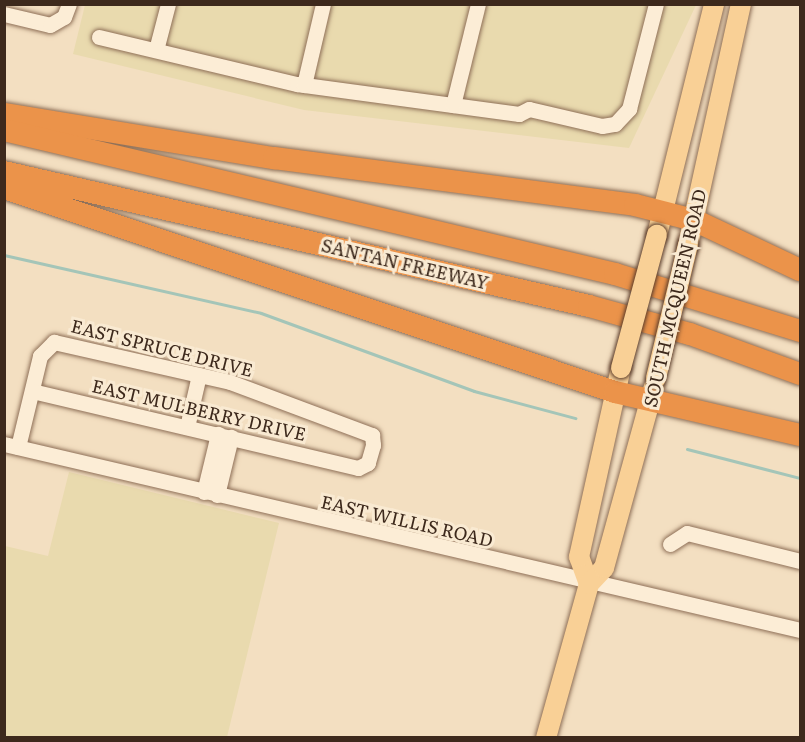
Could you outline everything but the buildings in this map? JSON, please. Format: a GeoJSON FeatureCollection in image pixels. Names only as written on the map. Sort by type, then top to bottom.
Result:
{"type":"FeatureCollection","features":[{"type":"Feature","properties":{"kind":"highway"},"geometry":{"type":"LineString","coordinates":[[4,114],[662,212],[694,220],[801,270]]}},
{"type":"Feature","properties":{"kind":"highway"},"geometry":{"type":"LineString","coordinates":[[4,130],[615,273],[801,331]]}},
{"type":"Feature","properties":{"kind":"highway","name":"SANTAN FREEWAY"},"geometry":{"type":"LineString","coordinates":[[4,172],[589,306],[690,334],[801,374]]}},
{"type":"Feature","properties":{"kind":"highway"},"geometry":{"type":"LineString","coordinates":[[4,188],[615,392],[650,402],[801,435]]}},
{"type":"Feature","properties":{"kind":"main road","name":"SOUTH MCQUEEN ROAD"},"geometry":{"type":"LineString","coordinates":[[589,584],[579,557],[615,392],[657,235],[714,4]]}},
{"type":"Feature","properties":{"kind":"main road","name":"SOUTH MCQUEEN ROAD"},"geometry":{"type":"LineString","coordinates":[[546,738],[589,584],[604,568],[650,402],[694,220],[741,4]]}},
{"type":"Feature","properties":{"kind":"street"},"geometry":{"type":"LineString","coordinates":[[4,14],[50,25],[64,17],[69,4]]}},
{"type":"Feature","properties":{"kind":"street"},"geometry":{"type":"LineString","coordinates":[[156,51],[168,4]]}},
{"type":"Feature","properties":{"kind":"street"},"geometry":{"type":"LineString","coordinates":[[304,85],[323,4]]}},
{"type":"Feature","properties":{"kind":"street"},"geometry":{"type":"LineString","coordinates":[[453,105],[478,4]]}},
{"type":"Feature","properties":{"kind":"street"},"geometry":{"type":"LineString","coordinates":[[99,37],[304,85],[519,114],[529,108],[602,126],[615,124],[629,109],[656,4]]}},
{"type":"Feature","properties":{"kind":"street","name":"EAST SPRUCE DRIVE"},"geometry":{"type":"LineString","coordinates":[[32,391],[44,347],[60,343],[199,375],[372,435],[368,463],[358,468]]}},
{"type":"Feature","properties":{"kind":"street"},"geometry":{"type":"LineString","coordinates":[[187,427],[199,375]]}},
{"type":"Feature","properties":{"kind":"street"},"geometry":{"type":"LineString","coordinates":[[11,446],[32,391]]}},
{"type":"Feature","properties":{"kind":"street","name":"EAST MULBERRY DRIVE"},"geometry":{"type":"LineString","coordinates":[[32,391],[358,468]]}},
{"type":"Feature","properties":{"kind":"street"},"geometry":{"type":"LineString","coordinates":[[211,494],[225,436]]}},
{"type":"Feature","properties":{"kind":"street","name":"EAST WILLIS ROAD"},"geometry":{"type":"LineString","coordinates":[[11,446],[589,584],[801,630]]}},
{"type":"Feature","properties":{"kind":"street"},"geometry":{"type":"LineString","coordinates":[[670,544],[687,533],[801,561]]}},
{"type":"Feature","properties":{"kind":"shaded area"},"geometry":{"type":"Polygon","coordinates":[[[85,5],[696,5],[629,148],[304,110],[73,54],[85,5]]]}},
{"type":"Feature","properties":{"kind":"shaded area"},"geometry":{"type":"Polygon","coordinates":[[[69,472],[279,523],[227,737],[5,737],[5,546],[48,556],[69,472]]]}},
{"type":"Feature","properties":{"kind":"waterway"},"geometry":{"type":"LineString","coordinates":[[4,255],[261,313],[474,391],[575,418]]}},
{"type":"Feature","properties":{"kind":"waterway"},"geometry":{"type":"LineString","coordinates":[[687,449],[800,478]]}}]}
